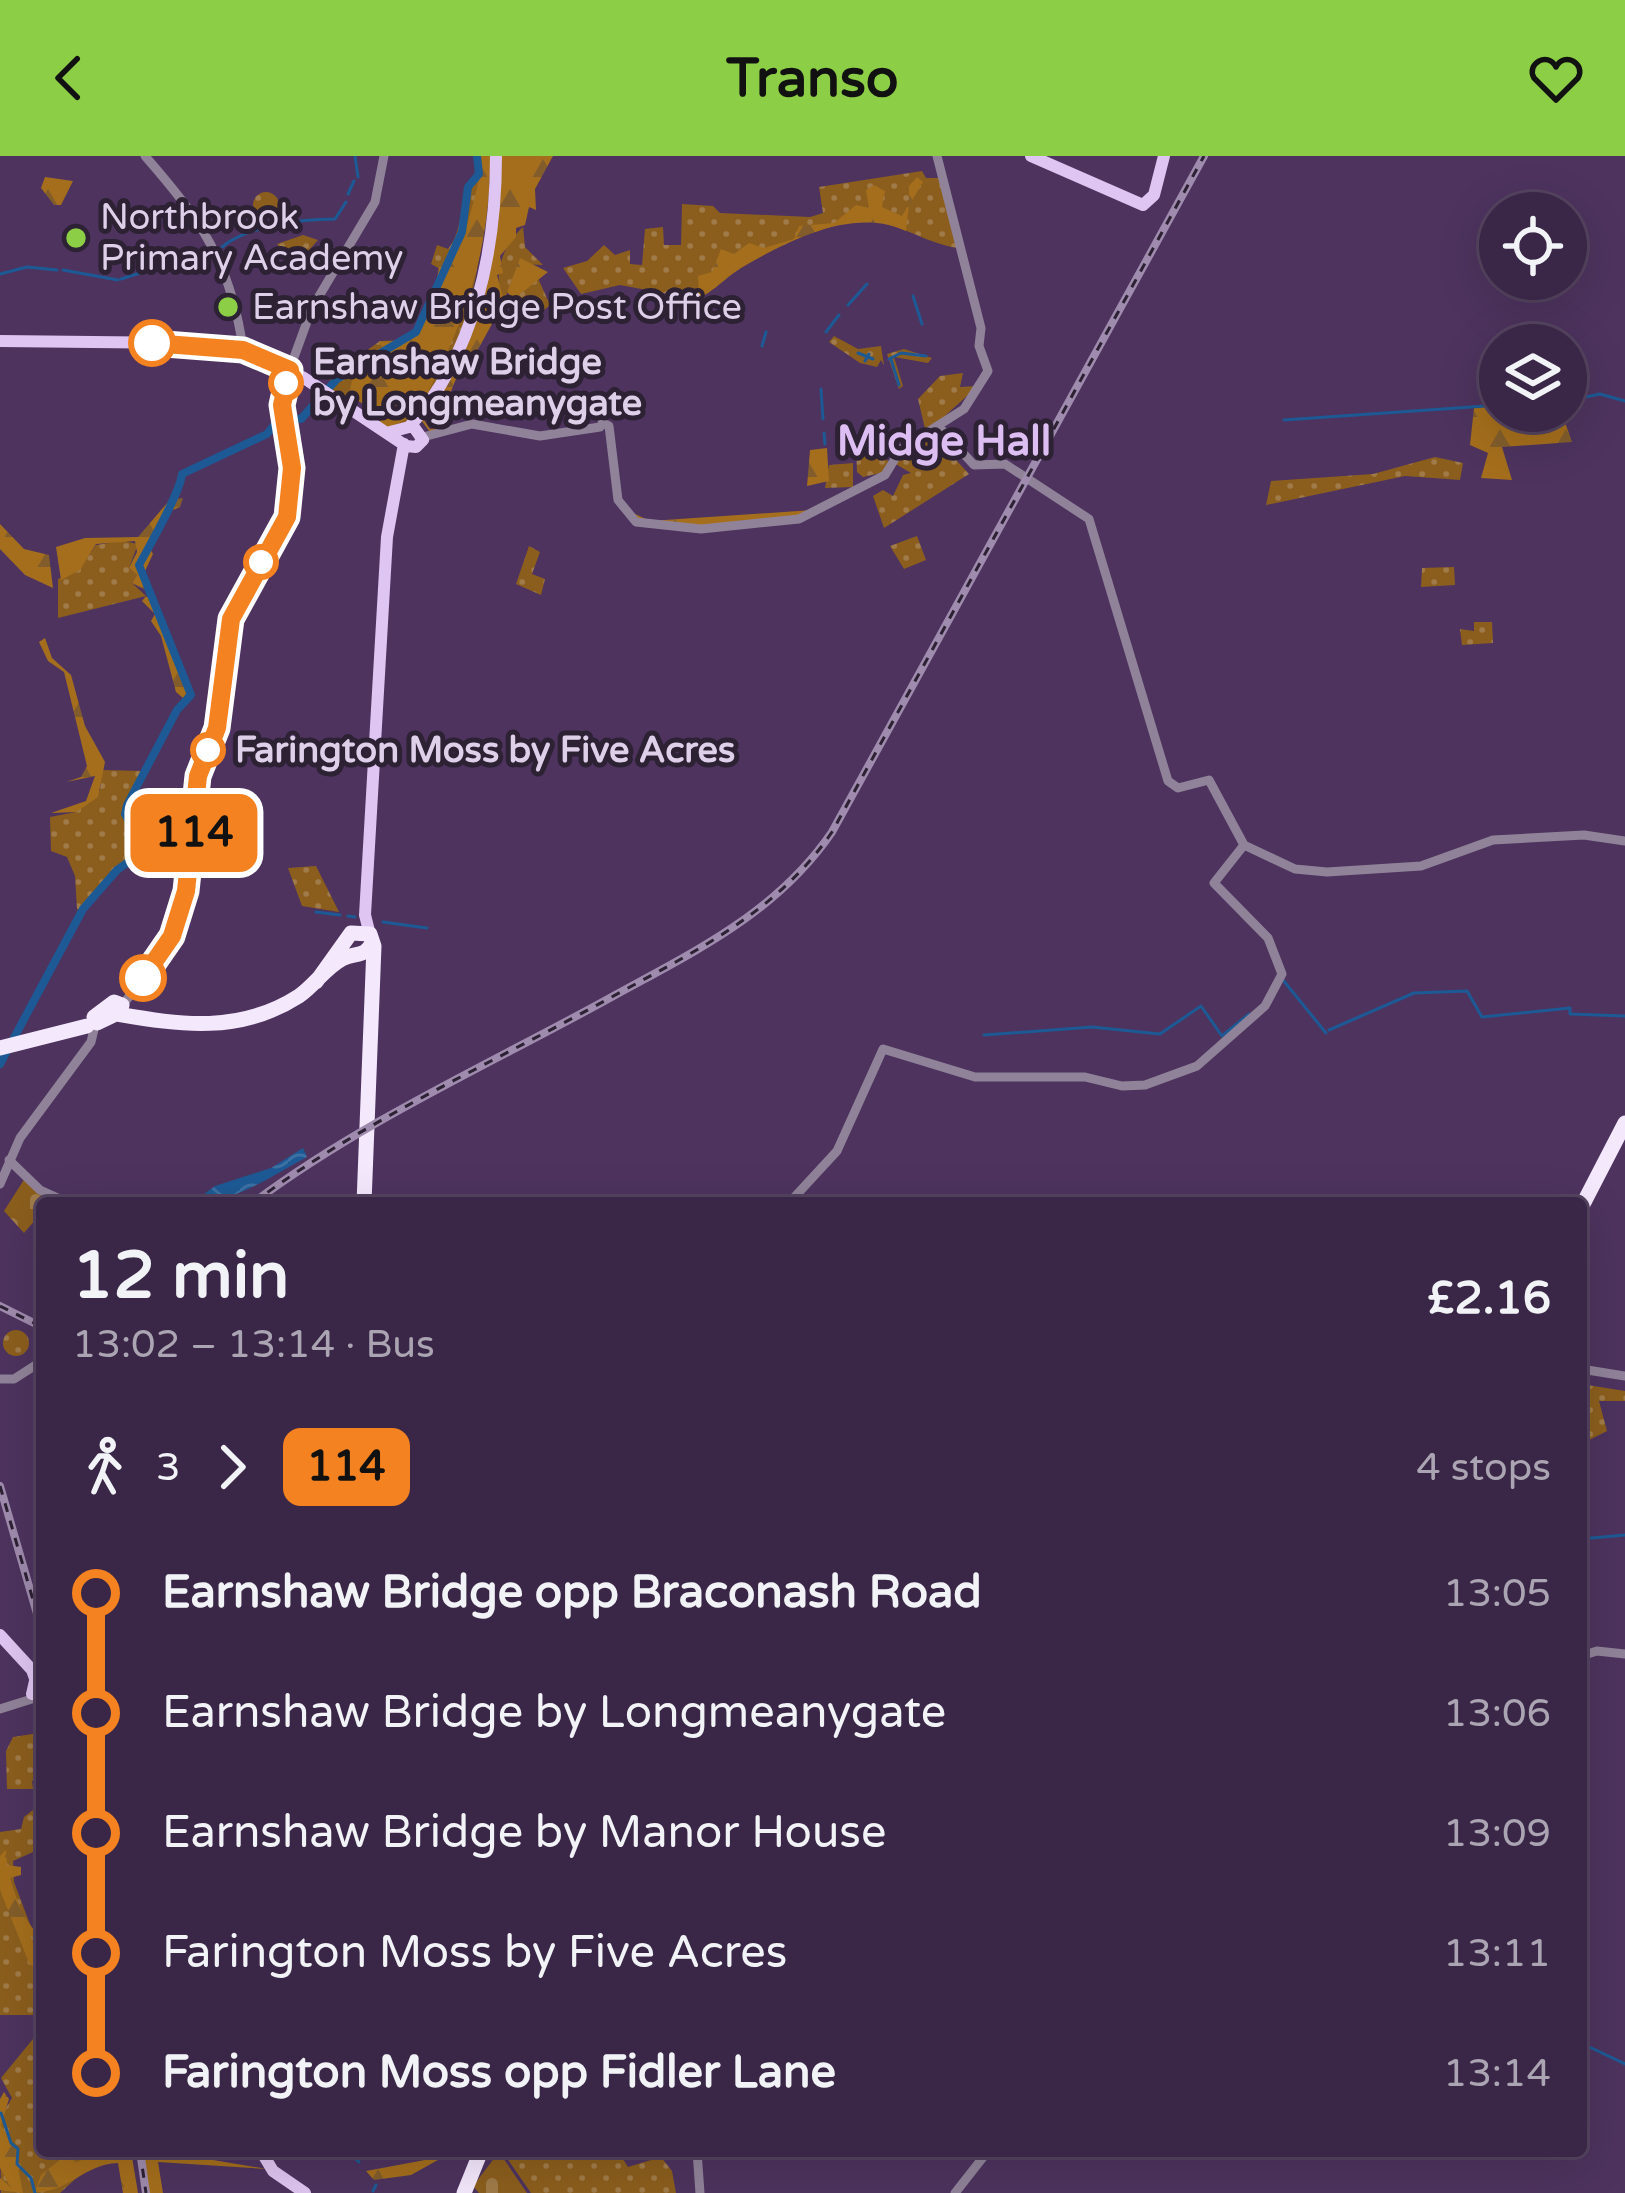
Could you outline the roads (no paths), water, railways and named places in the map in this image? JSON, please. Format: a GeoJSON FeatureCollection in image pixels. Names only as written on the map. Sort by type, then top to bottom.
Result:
{"type":"FeatureCollection","features":[{"type":"Feature","properties":{"kind":"highway"},"geometry":{"type":"LineString","coordinates":[[350,948],[368,951],[372,937]]}},
{"type":"Feature","properties":{"kind":"highway"},"geometry":{"type":"LineString","coordinates":[[364,1197],[372,937]]}},
{"type":"Feature","properties":{"kind":"highway"},"geometry":{"type":"LineString","coordinates":[[7,1046],[89,1026],[119,1006],[136,1020],[179,1026],[234,1021],[282,1005],[316,982],[350,948]]}},
{"type":"Feature","properties":{"kind":"highway"},"geometry":{"type":"LineString","coordinates":[[350,948],[368,975],[370,999]]}},
{"type":"Feature","properties":{"kind":"highway"},"geometry":{"type":"LineString","coordinates":[[1587,1200],[1625,1123]]}},
{"type":"Feature","properties":{"kind":"highway"},"geometry":{"type":"LineString","coordinates":[[1587,1201],[1625,1133]]}},
{"type":"Feature","properties":{"kind":"highway"},"geometry":{"type":"LineString","coordinates":[[462,2193],[476,2157]]}},
{"type":"Feature","properties":{"kind":"main road"},"geometry":{"type":"LineString","coordinates":[[372,937],[367,883],[388,523],[412,435],[477,303],[494,234],[496,156]]}},
{"type":"Feature","properties":{"kind":"main road"},"geometry":{"type":"LineString","coordinates":[[1031,156],[1143,205],[1152,199],[1164,156]]}},
{"type":"Feature","properties":{"kind":"main road"},"geometry":{"type":"LineString","coordinates":[[0,341],[185,343],[243,350],[412,435]]}},
{"type":"Feature","properties":{"kind":"main road"},"geometry":{"type":"LineString","coordinates":[[350,948],[367,883]]}},
{"type":"Feature","properties":{"kind":"main road"},"geometry":{"type":"LineString","coordinates":[[0,1635],[36,1693]]}},
{"type":"Feature","properties":{"kind":"main road"},"geometry":{"type":"LineString","coordinates":[[265,2157],[273,2171],[305,2193]]}},
{"type":"Feature","properties":{"kind":"street"},"geometry":{"type":"LineString","coordinates":[[145,156],[210,236],[236,311],[243,350]]}},
{"type":"Feature","properties":{"kind":"street"},"geometry":{"type":"LineString","coordinates":[[119,1006],[161,954],[182,908],[198,776],[217,728],[229,626],[284,524],[290,498],[282,410],[290,370],[312,308],[375,202],[384,156]]}},
{"type":"Feature","properties":{"kind":"street"},"geometry":{"type":"LineString","coordinates":[[412,435],[472,424],[540,436],[603,429],[618,500],[630,518],[660,528],[800,519],[887,472],[901,449],[964,409],[983,381],[989,365],[978,349],[982,332],[937,156]]}},
{"type":"Feature","properties":{"kind":"street"},"geometry":{"type":"LineString","coordinates":[[939,428],[974,465],[1005,464],[1089,519],[1168,781],[1178,788],[1209,780],[1244,845],[1291,867],[1328,872],[1421,866],[1493,840],[1584,836],[1625,841]]}},
{"type":"Feature","properties":{"kind":"street"},"geometry":{"type":"LineString","coordinates":[[795,1197],[837,1151],[883,1048],[986,1079],[1085,1077],[1122,1086],[1145,1085],[1197,1066],[1265,1006],[1282,971],[1268,938],[1214,883],[1244,845]]}},
{"type":"Feature","properties":{"kind":"street"},"geometry":{"type":"LineString","coordinates":[[0,1184],[9,1160],[89,1026]]}},
{"type":"Feature","properties":{"kind":"street"},"geometry":{"type":"LineString","coordinates":[[9,1160],[40,1190],[56,1197]]}},
{"type":"Feature","properties":{"kind":"street"},"geometry":{"type":"LineString","coordinates":[[0,1378],[14,1379],[36,1365]]}},
{"type":"Feature","properties":{"kind":"street"},"geometry":{"type":"LineString","coordinates":[[1587,1371],[1625,1376]]}},
{"type":"Feature","properties":{"kind":"street"},"geometry":{"type":"LineString","coordinates":[[1587,1656],[1625,1654]]}},
{"type":"Feature","properties":{"kind":"street"},"geometry":{"type":"LineString","coordinates":[[0,1709],[36,1693]]}},
{"type":"Feature","properties":{"kind":"street"},"geometry":{"type":"LineString","coordinates":[[697,2157],[700,2193]]}},
{"type":"Feature","properties":{"kind":"street"},"geometry":{"type":"LineString","coordinates":[[955,2193],[983,2157]]}},
{"type":"Feature","properties":{"kind":"water"},"geometry":{"type":"Polygon","coordinates":[[[303,1148],[307,1157],[251,1188],[227,1197],[200,1197],[215,1186],[271,1168],[303,1148]]]}},
{"type":"Feature","properties":{"kind":"waterway"},"geometry":{"type":"LineString","coordinates":[[355,156],[358,177]]}},
{"type":"Feature","properties":{"kind":"waterway"},"geometry":{"type":"LineString","coordinates":[[0,1064],[83,909],[117,870],[138,855],[139,839],[125,814],[127,805],[177,710],[191,695],[139,565],[182,474],[267,434],[280,418],[301,419],[337,379],[416,332],[462,232],[468,187],[479,174],[477,156]]}},
{"type":"Feature","properties":{"kind":"waterway"},"geometry":{"type":"LineString","coordinates":[[348,194],[354,181]]}},
{"type":"Feature","properties":{"kind":"waterway"},"geometry":{"type":"LineString","coordinates":[[222,247],[260,229],[335,219],[346,202]]}},
{"type":"Feature","properties":{"kind":"waterway"},"geometry":{"type":"LineString","coordinates":[[149,269],[181,252],[209,250]]}},
{"type":"Feature","properties":{"kind":"waterway"},"geometry":{"type":"LineString","coordinates":[[0,274],[27,267],[57,270]]}},
{"type":"Feature","properties":{"kind":"waterway"},"geometry":{"type":"LineString","coordinates":[[63,270],[118,280]]}},
{"type":"Feature","properties":{"kind":"waterway"},"geometry":{"type":"LineString","coordinates":[[121,279],[140,273]]}},
{"type":"Feature","properties":{"kind":"waterway"},"geometry":{"type":"LineString","coordinates":[[848,305],[867,284]]}},
{"type":"Feature","properties":{"kind":"waterway"},"geometry":{"type":"LineString","coordinates":[[913,296],[922,324]]}},
{"type":"Feature","properties":{"kind":"waterway"},"geometry":{"type":"LineString","coordinates":[[826,332],[839,315]]}},
{"type":"Feature","properties":{"kind":"waterway"},"geometry":{"type":"LineString","coordinates":[[762,346],[766,332]]}},
{"type":"Feature","properties":{"kind":"waterway"},"geometry":{"type":"LineString","coordinates":[[858,353],[873,359]]}},
{"type":"Feature","properties":{"kind":"waterway"},"geometry":{"type":"LineString","coordinates":[[889,359],[901,353],[926,356]]}},
{"type":"Feature","properties":{"kind":"waterway"},"geometry":{"type":"LineString","coordinates":[[865,361],[869,354]]}},
{"type":"Feature","properties":{"kind":"waterway"},"geometry":{"type":"LineString","coordinates":[[891,359],[899,385]]}},
{"type":"Feature","properties":{"kind":"waterway"},"geometry":{"type":"LineString","coordinates":[[821,389],[823,419]]}},
{"type":"Feature","properties":{"kind":"waterway"},"geometry":{"type":"LineString","coordinates":[[1587,397],[1600,394],[1625,401]]}},
{"type":"Feature","properties":{"kind":"waterway"},"geometry":{"type":"LineString","coordinates":[[1284,420],[1479,406]]}},
{"type":"Feature","properties":{"kind":"waterway"},"geometry":{"type":"LineString","coordinates":[[824,433],[825,444]]}},
{"type":"Feature","properties":{"kind":"waterway"},"geometry":{"type":"LineString","coordinates":[[316,912],[340,915]]}},
{"type":"Feature","properties":{"kind":"waterway"},"geometry":{"type":"LineString","coordinates":[[348,916],[355,917]]}},
{"type":"Feature","properties":{"kind":"waterway"},"geometry":{"type":"LineString","coordinates":[[383,922],[427,928]]}},
{"type":"Feature","properties":{"kind":"waterway"},"geometry":{"type":"LineString","coordinates":[[1283,980],[1326,1033]]}},
{"type":"Feature","properties":{"kind":"waterway"},"geometry":{"type":"LineString","coordinates":[[1329,1030],[1414,993],[1467,991],[1482,1017],[1570,1008],[1570,1014],[1625,1016]]}},
{"type":"Feature","properties":{"kind":"waterway"},"geometry":{"type":"LineString","coordinates":[[984,1035],[1092,1027],[1160,1034],[1201,1006],[1222,1036],[1249,1014]]}},
{"type":"Feature","properties":{"kind":"waterway"},"geometry":{"type":"LineString","coordinates":[[1587,1538],[1625,1535]]}},
{"type":"Feature","properties":{"kind":"waterway"},"geometry":{"type":"LineString","coordinates":[[1587,2046],[1625,2064]]}},
{"type":"Feature","properties":{"kind":"waterway"},"geometry":{"type":"LineString","coordinates":[[1,2113],[11,2143],[18,2149],[17,2164],[31,2178],[35,2193]]}},
{"type":"Feature","properties":{"kind":"waterway"},"geometry":{"type":"LineString","coordinates":[[354,2157],[359,2162]]}},
{"type":"Feature","properties":{"kind":"waterway"},"geometry":{"type":"LineString","coordinates":[[373,2191],[376,2185]]}},
{"type":"Feature","properties":{"kind":"railway"},"geometry":{"type":"LineString","coordinates":[[261,1197],[382,1120],[731,929],[810,861],[832,832],[1204,156]]}},
{"type":"Feature","properties":{"kind":"railway"},"geometry":{"type":"LineString","coordinates":[[0,1306],[36,1324]]}},
{"type":"Feature","properties":{"kind":"railway"},"geometry":{"type":"LineString","coordinates":[[0,1486],[36,1610]]}},
{"type":"Feature","properties":{"kind":"railway"},"geometry":{"type":"LineString","coordinates":[[141,2157],[146,2193]]}},
{"type":"Feature","properties":{"kind":"place","name":"Northbrook Primary Academy"},"geometry":{"type":"Point","coordinates":[76,238]}},
{"type":"Feature","properties":{"kind":"place","name":"Earnshaw Bridge Post Office"},"geometry":{"type":"Point","coordinates":[228,307]}},
{"type":"Feature","properties":{"kind":"place","name":"Earnshaw Bridge by Longmeanygate"},"geometry":{"type":"Point","coordinates":[286,383]}},
{"type":"Feature","properties":{"kind":"place","name":"Farington Moss by Five Acres"},"geometry":{"type":"Point","coordinates":[208,750]}},
{"type":"Feature","properties":{"kind":"district","name":"Midge Hall"},"geometry":{"type":"Point","coordinates":[944,441]}}]}
